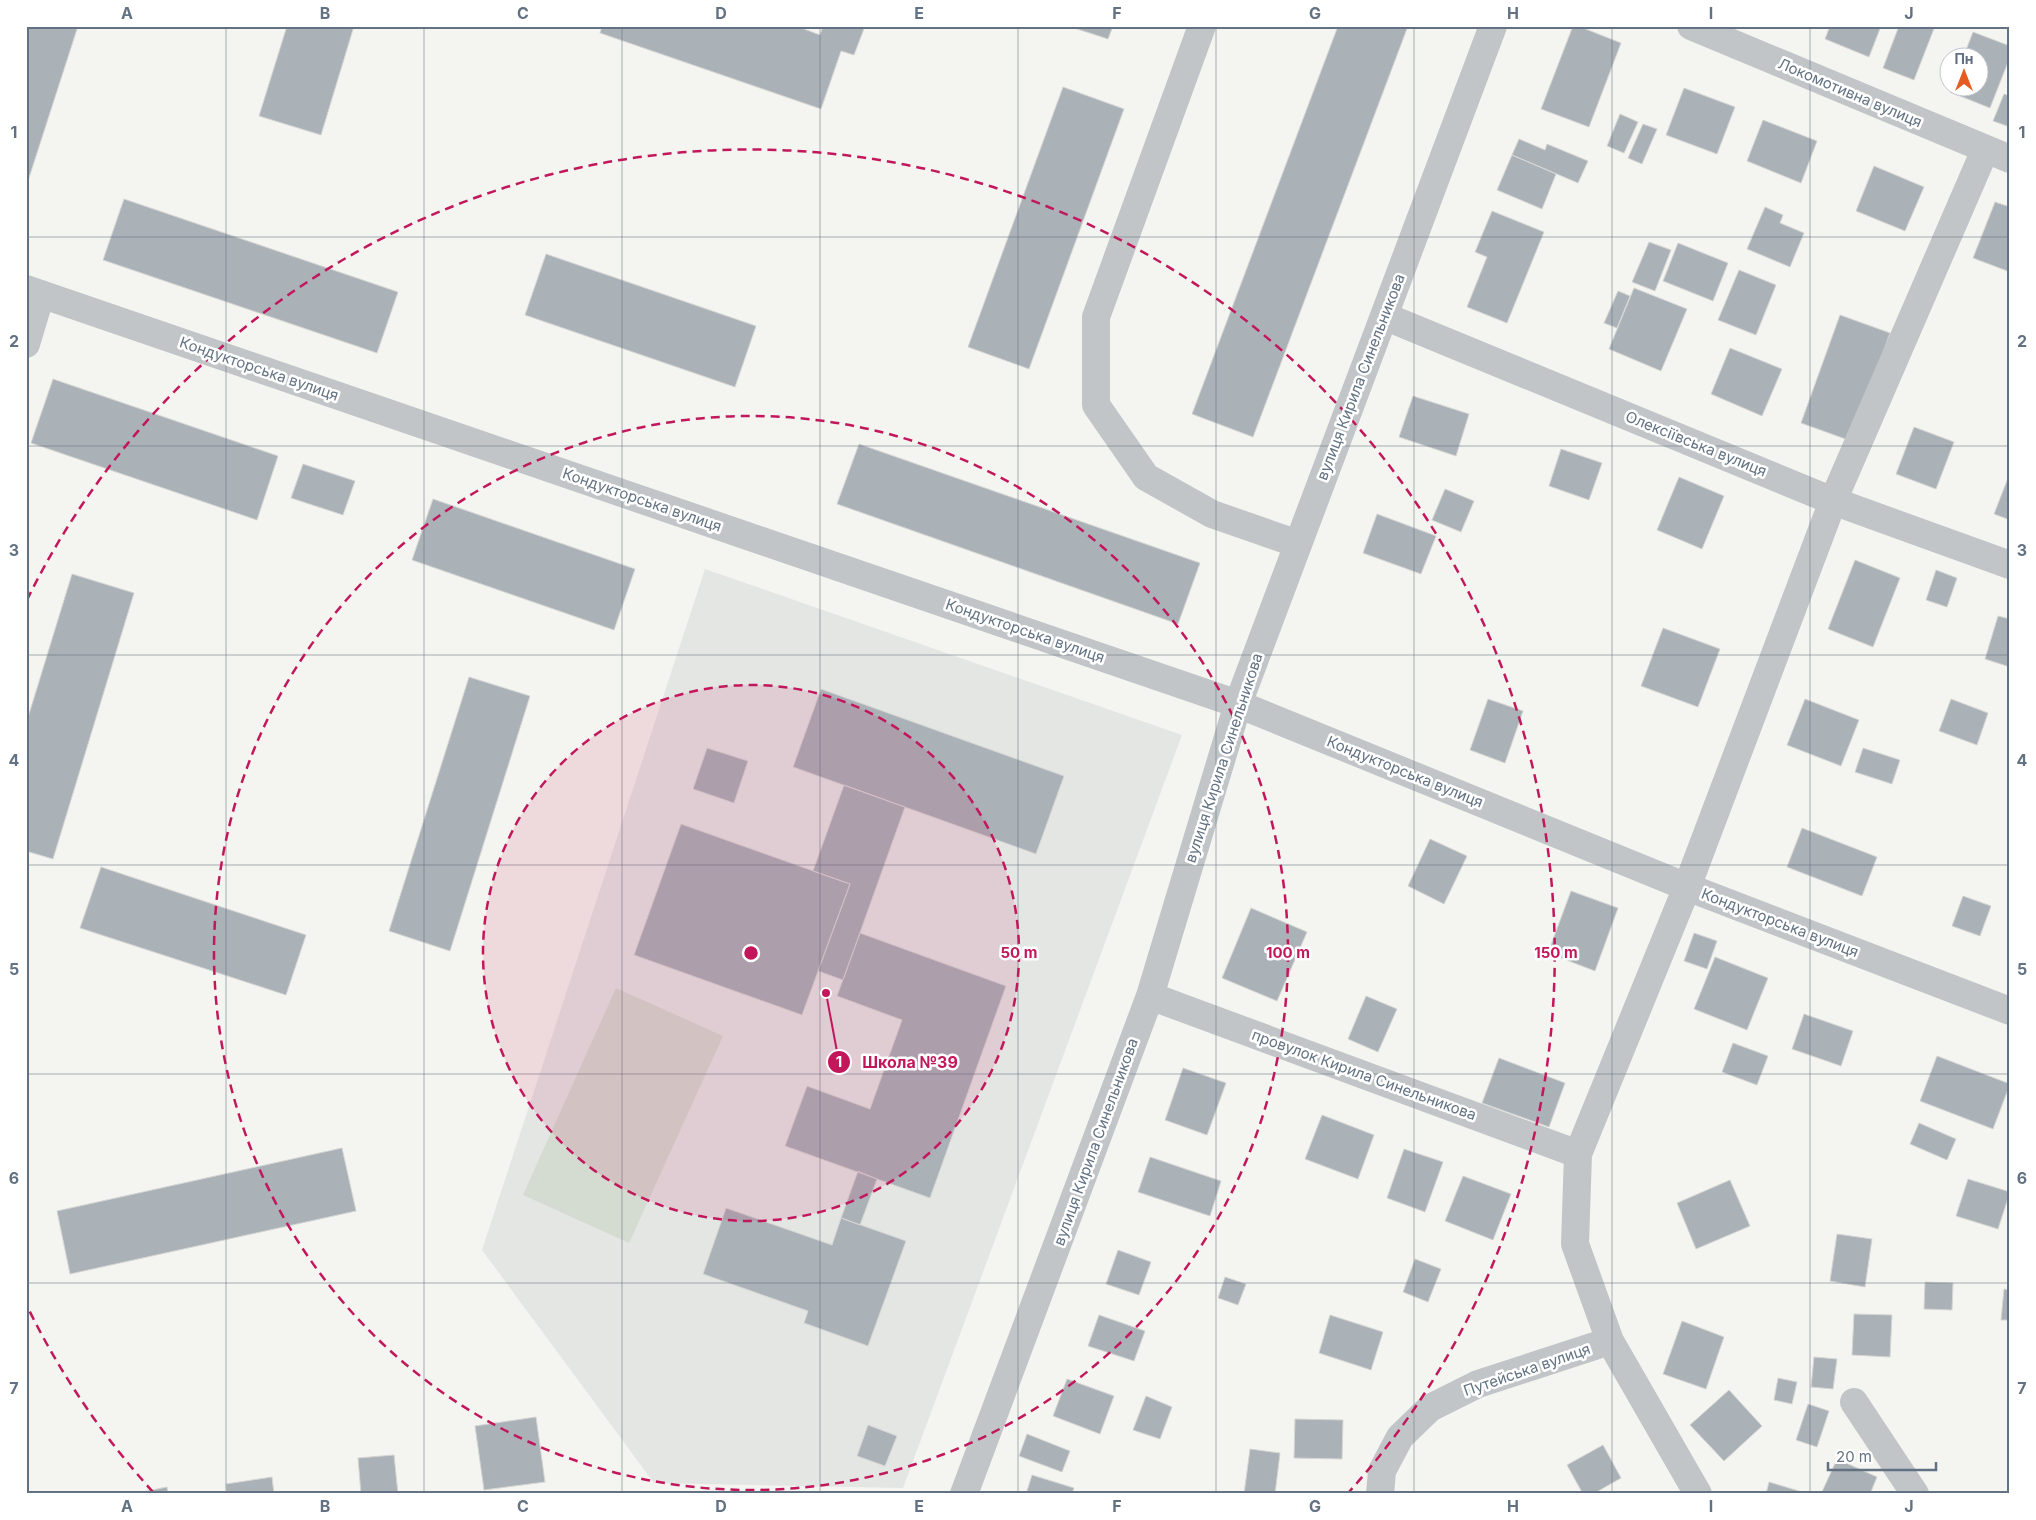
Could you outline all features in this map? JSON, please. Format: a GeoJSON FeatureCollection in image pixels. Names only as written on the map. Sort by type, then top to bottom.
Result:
{"type":"FeatureCollection","features":[{"type":"Feature","properties":{"kind":"street"},"geometry":{"type":"LineString","coordinates":[[1202,26],[1096,317],[1096,405],[1146,477],[1212,514],[1298,544]]}},
{"type":"Feature","properties":{"kind":"street","name":"вулиця Кирила Синельникова"},"geometry":{"type":"LineString","coordinates":[[964,1494],[1150,996],[1238,704],[1493,26]]}},
{"type":"Feature","properties":{"kind":"street","name":"Локомотивна вулиця"},"geometry":{"type":"LineString","coordinates":[[1691,26],[2010,160]]}},
{"type":"Feature","properties":{"kind":"street"},"geometry":{"type":"LineString","coordinates":[[1698,1494],[1610,1341],[1575,1244],[1578,1154],[1687,887],[1833,501],[1985,150]]}},
{"type":"Feature","properties":{"kind":"street"},"geometry":{"type":"LineString","coordinates":[[26,344],[34,292]]}},
{"type":"Feature","properties":{"kind":"street","name":"Кондукторська вулиця"},"geometry":{"type":"LineString","coordinates":[[34,292],[1238,704],[1687,887],[2010,1011]]}},
{"type":"Feature","properties":{"kind":"street","name":"Олексіївська вулиця"},"geometry":{"type":"LineString","coordinates":[[1384,316],[1833,501],[2010,564]]}},
{"type":"Feature","properties":{"kind":"street","name":"провулок Кирила Синельникова"},"geometry":{"type":"LineString","coordinates":[[1150,996],[1578,1154]]}},
{"type":"Feature","properties":{"kind":"street","name":"Путейська вулиця"},"geometry":{"type":"LineString","coordinates":[[1380,1494],[1382,1471],[1400,1437],[1430,1408],[1478,1384],[1610,1341]]}},
{"type":"Feature","properties":{"kind":"street"},"geometry":{"type":"LineString","coordinates":[[1854,1402],[1915,1494]]}},
{"type":"Feature","properties":{"kind":"shaded area"},"geometry":{"type":"Polygon","coordinates":[[[705,569],[1182,735],[903,1488],[654,1483],[482,1250],[705,569]]]}},
{"type":"Feature","properties":{"kind":"shaded area"},"geometry":{"type":"Polygon","coordinates":[[[616,988],[723,1036],[629,1243],[523,1195],[616,988]]]}},
{"type":"Feature","properties":{"kind":"building"},"geometry":{"type":"Polygon","coordinates":[[[26,26],[78,26],[26,187],[26,26]]]}},
{"type":"Feature","properties":{"kind":"building"},"geometry":{"type":"Polygon","coordinates":[[[287,26],[354,26],[321,135],[259,116],[287,26]]]}},
{"type":"Feature","properties":{"kind":"building"},"geometry":{"type":"Polygon","coordinates":[[[602,26],[796,26],[820,35],[823,26],[865,26],[854,55],[841,51],[821,109],[600,33],[602,26]]]}},
{"type":"Feature","properties":{"kind":"building"},"geometry":{"type":"Polygon","coordinates":[[[1068,26],[1113,26],[1108,39],[1068,26]]]}},
{"type":"Feature","properties":{"kind":"building"},"geometry":{"type":"Polygon","coordinates":[[[1338,26],[1408,26],[1253,437],[1192,414],[1338,26]]]}},
{"type":"Feature","properties":{"kind":"building"},"geometry":{"type":"Polygon","coordinates":[[[1573,26],[1578,26],[1621,43],[1589,127],[1541,109],[1573,26]]]}},
{"type":"Feature","properties":{"kind":"building"},"geometry":{"type":"Polygon","coordinates":[[[1830,26],[1881,26],[1869,57],[1825,39],[1830,26]]]}},
{"type":"Feature","properties":{"kind":"building"},"geometry":{"type":"Polygon","coordinates":[[[1899,26],[1935,26],[1914,80],[1883,68],[1899,26]]]}},
{"type":"Feature","properties":{"kind":"building"},"geometry":{"type":"Polygon","coordinates":[[[1973,32],[2010,46],[2010,57],[1990,108],[1965,98],[1988,98],[1988,48],[1967,48],[1973,32]]]}},
{"type":"Feature","properties":{"kind":"building"},"geometry":{"type":"Polygon","coordinates":[[[1063,87],[1124,109],[1029,369],[968,347],[1063,87]]]}},
{"type":"Feature","properties":{"kind":"building"},"geometry":{"type":"Polygon","coordinates":[[[1684,88],[1735,107],[1717,154],[1666,135],[1684,88]]]}},
{"type":"Feature","properties":{"kind":"building"},"geometry":{"type":"Polygon","coordinates":[[[2004,94],[2010,96],[2010,127],[1993,121],[2004,94]]]}},
{"type":"Feature","properties":{"kind":"building"},"geometry":{"type":"Polygon","coordinates":[[[1620,114],[1638,122],[1624,153],[1607,146],[1620,114]]]}},
{"type":"Feature","properties":{"kind":"building"},"geometry":{"type":"Polygon","coordinates":[[[1763,120],[1817,141],[1801,183],[1747,161],[1763,120]]]}},
{"type":"Feature","properties":{"kind":"building"},"geometry":{"type":"Polygon","coordinates":[[[1643,124],[1657,129],[1642,164],[1628,158],[1643,124]]]}},
{"type":"Feature","properties":{"kind":"building"},"geometry":{"type":"Polygon","coordinates":[[[1519,139],[1545,150],[1547,144],[1588,161],[1578,183],[1512,155],[1519,139]]]}},
{"type":"Feature","properties":{"kind":"building"},"geometry":{"type":"Polygon","coordinates":[[[1512,155],[1556,174],[1542,209],[1497,190],[1512,155]]]}},
{"type":"Feature","properties":{"kind":"building"},"geometry":{"type":"Polygon","coordinates":[[[1874,166],[1924,187],[1905,231],[1856,211],[1874,166]]]}},
{"type":"Feature","properties":{"kind":"building"},"geometry":{"type":"Polygon","coordinates":[[[124,199],[398,292],[377,353],[103,260],[124,199]]]}},
{"type":"Feature","properties":{"kind":"building"},"geometry":{"type":"Polygon","coordinates":[[[1995,202],[2010,207],[2010,272],[1973,258],[1995,202]]]}},
{"type":"Feature","properties":{"kind":"building"},"geometry":{"type":"Polygon","coordinates":[[[1765,207],[1783,215],[1780,223],[1804,233],[1790,267],[1747,249],[1765,207]]]}},
{"type":"Feature","properties":{"kind":"building"},"geometry":{"type":"Polygon","coordinates":[[[1492,211],[1544,232],[1507,323],[1467,307],[1487,257],[1475,252],[1492,211]]]}},
{"type":"Feature","properties":{"kind":"building"},"geometry":{"type":"Polygon","coordinates":[[[1649,242],[1671,250],[1655,291],[1632,282],[1649,242]]]}},
{"type":"Feature","properties":{"kind":"building"},"geometry":{"type":"Polygon","coordinates":[[[1678,243],[1728,263],[1713,301],[1663,281],[1678,243]]]}},
{"type":"Feature","properties":{"kind":"building"},"geometry":{"type":"Polygon","coordinates":[[[546,254],[756,326],[735,387],[525,315],[546,254]]]}},
{"type":"Feature","properties":{"kind":"building"},"geometry":{"type":"Polygon","coordinates":[[[1739,270],[1776,285],[1756,335],[1718,320],[1739,270]]]}},
{"type":"Feature","properties":{"kind":"building"},"geometry":{"type":"Polygon","coordinates":[[[1634,288],[1687,309],[1661,371],[1609,349],[1634,288]]]}},
{"type":"Feature","properties":{"kind":"building"},"geometry":{"type":"Polygon","coordinates":[[[1618,291],[1630,296],[1617,328],[1604,323],[1618,291]]]}},
{"type":"Feature","properties":{"kind":"building"},"geometry":{"type":"Polygon","coordinates":[[[1840,315],[1890,333],[1851,441],[1801,423],[1840,315]]]}},
{"type":"Feature","properties":{"kind":"building"},"geometry":{"type":"Polygon","coordinates":[[[1730,348],[1782,369],[1762,416],[1711,394],[1730,348]]]}},
{"type":"Feature","properties":{"kind":"building"},"geometry":{"type":"Polygon","coordinates":[[[53,379],[278,456],[257,520],[31,443],[53,379]]]}},
{"type":"Feature","properties":{"kind":"building"},"geometry":{"type":"Polygon","coordinates":[[[1413,396],[1469,414],[1456,456],[1399,437],[1413,396]]]}},
{"type":"Feature","properties":{"kind":"building"},"geometry":{"type":"Polygon","coordinates":[[[1914,427],[1954,442],[1936,489],[1896,474],[1914,427]]]}},
{"type":"Feature","properties":{"kind":"building"},"geometry":{"type":"Polygon","coordinates":[[[859,444],[1200,563],[1178,624],[837,504],[859,444]]]}},
{"type":"Feature","properties":{"kind":"building"},"geometry":{"type":"Polygon","coordinates":[[[1561,449],[1602,463],[1589,500],[1549,486],[1561,449]]]}},
{"type":"Feature","properties":{"kind":"building"},"geometry":{"type":"Polygon","coordinates":[[[303,464],[355,481],[343,515],[291,498],[303,464]]]}},
{"type":"Feature","properties":{"kind":"building"},"geometry":{"type":"Polygon","coordinates":[[[2010,473],[2010,520],[1994,514],[2010,473]]]}},
{"type":"Feature","properties":{"kind":"building"},"geometry":{"type":"Polygon","coordinates":[[[1679,477],[1724,496],[1702,549],[1657,530],[1679,477]]]}},
{"type":"Feature","properties":{"kind":"building"},"geometry":{"type":"Polygon","coordinates":[[[1445,489],[1474,501],[1461,532],[1432,520],[1445,489]]]}},
{"type":"Feature","properties":{"kind":"building"},"geometry":{"type":"Polygon","coordinates":[[[433,499],[635,569],[614,630],[412,560],[433,499]]]}},
{"type":"Feature","properties":{"kind":"building"},"geometry":{"type":"Polygon","coordinates":[[[1377,514],[1436,536],[1421,574],[1363,553],[1377,514]]]}},
{"type":"Feature","properties":{"kind":"building"},"geometry":{"type":"Polygon","coordinates":[[[1855,560],[1900,578],[1873,647],[1828,629],[1855,560]]]}},
{"type":"Feature","properties":{"kind":"building"},"geometry":{"type":"Polygon","coordinates":[[[1936,570],[1957,578],[1947,607],[1926,600],[1936,570]]]}},
{"type":"Feature","properties":{"kind":"building"},"geometry":{"type":"Polygon","coordinates":[[[72,574],[134,593],[53,859],[26,851],[26,724],[72,574]]]}},
{"type":"Feature","properties":{"kind":"building"},"geometry":{"type":"Polygon","coordinates":[[[1998,616],[2010,619],[2010,667],[1985,659],[1998,616]]]}},
{"type":"Feature","properties":{"kind":"building"},"geometry":{"type":"Polygon","coordinates":[[[1663,628],[1720,649],[1698,707],[1641,686],[1663,628]]]}},
{"type":"Feature","properties":{"kind":"building"},"geometry":{"type":"Polygon","coordinates":[[[469,677],[530,696],[450,951],[389,931],[469,677]]]}},
{"type":"Feature","properties":{"kind":"building"},"geometry":{"type":"Polygon","coordinates":[[[821,689],[1064,776],[1036,854],[793,767],[821,689]]]}},
{"type":"Feature","properties":{"kind":"building"},"geometry":{"type":"Polygon","coordinates":[[[1488,699],[1523,711],[1505,763],[1470,750],[1488,699]]]}},
{"type":"Feature","properties":{"kind":"building"},"geometry":{"type":"Polygon","coordinates":[[[1805,699],[1859,720],[1841,766],[1787,745],[1805,699]]]}},
{"type":"Feature","properties":{"kind":"building"},"geometry":{"type":"Polygon","coordinates":[[[1951,699],[1988,713],[1977,745],[1939,731],[1951,699]]]}},
{"type":"Feature","properties":{"kind":"building"},"geometry":{"type":"Polygon","coordinates":[[[707,748],[748,761],[734,803],[693,789],[707,748]]]}},
{"type":"Feature","properties":{"kind":"building"},"geometry":{"type":"Polygon","coordinates":[[[1863,748],[1900,760],[1892,784],[1855,772],[1863,748]]]}},
{"type":"Feature","properties":{"kind":"building"},"geometry":{"type":"Polygon","coordinates":[[[844,785],[905,807],[843,980],[818,971],[850,884],[813,871],[844,785]]]}},
{"type":"Feature","properties":{"kind":"building"},"geometry":{"type":"Polygon","coordinates":[[[681,824],[850,884],[802,1015],[634,955],[681,824]]]}},
{"type":"Feature","properties":{"kind":"building"},"geometry":{"type":"Polygon","coordinates":[[[1802,828],[1877,857],[1862,896],[1787,867],[1802,828]]]}},
{"type":"Feature","properties":{"kind":"building"},"geometry":{"type":"Polygon","coordinates":[[[1430,839],[1467,856],[1444,904],[1408,886],[1430,839]]]}},
{"type":"Feature","properties":{"kind":"building"},"geometry":{"type":"Polygon","coordinates":[[[101,867],[306,935],[286,995],[80,928],[101,867]]]}},
{"type":"Feature","properties":{"kind":"building"},"geometry":{"type":"Polygon","coordinates":[[[1571,891],[1618,908],[1595,971],[1548,953],[1571,891]]]}},
{"type":"Feature","properties":{"kind":"building"},"geometry":{"type":"Polygon","coordinates":[[[1963,896],[1991,906],[1980,936],[1952,926],[1963,896]]]}},
{"type":"Feature","properties":{"kind":"building"},"geometry":{"type":"Polygon","coordinates":[[[1251,908],[1307,932],[1277,1001],[1222,978],[1251,908]]]}},
{"type":"Feature","properties":{"kind":"building"},"geometry":{"type":"Polygon","coordinates":[[[860,933],[1006,986],[930,1198],[785,1146],[807,1086],[870,1109],[902,1020],[837,996],[860,933]]]}},
{"type":"Feature","properties":{"kind":"building"},"geometry":{"type":"Polygon","coordinates":[[[1694,933],[1717,941],[1707,969],[1684,961],[1694,933]]]}},
{"type":"Feature","properties":{"kind":"building"},"geometry":{"type":"Polygon","coordinates":[[[1715,957],[1768,978],[1747,1030],[1694,1009],[1715,957]]]}},
{"type":"Feature","properties":{"kind":"building"},"geometry":{"type":"Polygon","coordinates":[[[1366,996],[1397,1009],[1378,1052],[1348,1039],[1366,996]]]}},
{"type":"Feature","properties":{"kind":"building"},"geometry":{"type":"Polygon","coordinates":[[[1804,1014],[1853,1031],[1841,1066],[1792,1049],[1804,1014]]]}},
{"type":"Feature","properties":{"kind":"building"},"geometry":{"type":"Polygon","coordinates":[[[1733,1043],[1768,1056],[1757,1085],[1722,1072],[1733,1043]]]}},
{"type":"Feature","properties":{"kind":"building"},"geometry":{"type":"Polygon","coordinates":[[[1937,1056],[2010,1084],[1993,1129],[1920,1101],[1937,1056]]]}},
{"type":"Feature","properties":{"kind":"building"},"geometry":{"type":"Polygon","coordinates":[[[1499,1058],[1565,1083],[1549,1127],[1482,1103],[1499,1058]]]}},
{"type":"Feature","properties":{"kind":"building"},"geometry":{"type":"Polygon","coordinates":[[[1183,1068],[1226,1083],[1207,1135],[1165,1120],[1183,1068]]]}},
{"type":"Feature","properties":{"kind":"building"},"geometry":{"type":"Polygon","coordinates":[[[1322,1115],[1374,1135],[1358,1179],[1305,1159],[1322,1115]]]}},
{"type":"Feature","properties":{"kind":"building"},"geometry":{"type":"Polygon","coordinates":[[[1919,1123],[1956,1139],[1947,1160],[1910,1144],[1919,1123]]]}},
{"type":"Feature","properties":{"kind":"building"},"geometry":{"type":"Polygon","coordinates":[[[342,1148],[356,1211],[70,1274],[57,1211],[342,1148]]]}},
{"type":"Feature","properties":{"kind":"building"},"geometry":{"type":"Polygon","coordinates":[[[1404,1149],[1443,1162],[1425,1212],[1387,1198],[1404,1149]]]}},
{"type":"Feature","properties":{"kind":"building"},"geometry":{"type":"Polygon","coordinates":[[[1150,1157],[1221,1181],[1210,1216],[1138,1192],[1150,1157]]]}},
{"type":"Feature","properties":{"kind":"building"},"geometry":{"type":"Polygon","coordinates":[[[858,1171],[877,1179],[860,1225],[841,1218],[858,1171]]]}},
{"type":"Feature","properties":{"kind":"building"},"geometry":{"type":"Polygon","coordinates":[[[1463,1176],[1511,1194],[1493,1240],[1445,1221],[1463,1176]]]}},
{"type":"Feature","properties":{"kind":"building"},"geometry":{"type":"Polygon","coordinates":[[[1968,1179],[2010,1192],[1998,1229],[1956,1216],[1968,1179]]]}},
{"type":"Feature","properties":{"kind":"building"},"geometry":{"type":"Polygon","coordinates":[[[1730,1180],[1750,1226],[1696,1249],[1677,1203],[1730,1180]]]}},
{"type":"Feature","properties":{"kind":"building"},"geometry":{"type":"Polygon","coordinates":[[[726,1208],[832,1245],[841,1218],[906,1241],[868,1346],[804,1323],[808,1311],[703,1274],[726,1208]]]}},
{"type":"Feature","properties":{"kind":"building"},"geometry":{"type":"Polygon","coordinates":[[[1837,1234],[1872,1239],[1865,1287],[1830,1281],[1837,1234]]]}},
{"type":"Feature","properties":{"kind":"building"},"geometry":{"type":"Polygon","coordinates":[[[1118,1250],[1151,1262],[1139,1295],[1106,1284],[1118,1250]]]}},
{"type":"Feature","properties":{"kind":"building"},"geometry":{"type":"Polygon","coordinates":[[[1415,1259],[1441,1269],[1428,1302],[1403,1292],[1415,1259]]]}},
{"type":"Feature","properties":{"kind":"building"},"geometry":{"type":"Polygon","coordinates":[[[1225,1277],[1246,1284],[1238,1305],[1218,1298],[1225,1277]]]}},
{"type":"Feature","properties":{"kind":"building"},"geometry":{"type":"Polygon","coordinates":[[[1925,1282],[1953,1283],[1952,1310],[1924,1309],[1925,1282]]]}},
{"type":"Feature","properties":{"kind":"building"},"geometry":{"type":"Polygon","coordinates":[[[2004,1289],[2010,1290],[2010,1320],[2001,1320],[2004,1289]]]}},
{"type":"Feature","properties":{"kind":"building"},"geometry":{"type":"Polygon","coordinates":[[[1854,1314],[1892,1315],[1890,1357],[1852,1355],[1854,1314]]]}},
{"type":"Feature","properties":{"kind":"building"},"geometry":{"type":"Polygon","coordinates":[[[1099,1315],[1145,1331],[1134,1361],[1088,1346],[1099,1315]]]}},
{"type":"Feature","properties":{"kind":"building"},"geometry":{"type":"Polygon","coordinates":[[[1330,1315],[1383,1332],[1371,1370],[1319,1353],[1330,1315]]]}},
{"type":"Feature","properties":{"kind":"building"},"geometry":{"type":"Polygon","coordinates":[[[1682,1321],[1724,1337],[1706,1389],[1663,1374],[1682,1321]]]}},
{"type":"Feature","properties":{"kind":"building"},"geometry":{"type":"Polygon","coordinates":[[[1814,1357],[1837,1359],[1833,1389],[1811,1387],[1814,1357]]]}},
{"type":"Feature","properties":{"kind":"building"},"geometry":{"type":"Polygon","coordinates":[[[1778,1378],[1797,1382],[1792,1404],[1774,1400],[1778,1378]]]}},
{"type":"Feature","properties":{"kind":"building"},"geometry":{"type":"Polygon","coordinates":[[[1067,1379],[1114,1396],[1100,1434],[1053,1416],[1067,1379]]]}},
{"type":"Feature","properties":{"kind":"building"},"geometry":{"type":"Polygon","coordinates":[[[1729,1390],[1762,1426],[1724,1461],[1690,1425],[1729,1390]]]}},
{"type":"Feature","properties":{"kind":"building"},"geometry":{"type":"Polygon","coordinates":[[[1146,1396],[1172,1407],[1160,1439],[1133,1430],[1146,1396]]]}},
{"type":"Feature","properties":{"kind":"building"},"geometry":{"type":"Polygon","coordinates":[[[1808,1404],[1829,1411],[1817,1447],[1796,1440],[1808,1404]]]}},
{"type":"Feature","properties":{"kind":"building"},"geometry":{"type":"Polygon","coordinates":[[[536,1417],[545,1482],[484,1490],[475,1426],[536,1417]]]}},
{"type":"Feature","properties":{"kind":"building"},"geometry":{"type":"Polygon","coordinates":[[[1295,1419],[1343,1420],[1342,1459],[1294,1458],[1295,1419]]]}},
{"type":"Feature","properties":{"kind":"building"},"geometry":{"type":"Polygon","coordinates":[[[868,1425],[897,1436],[885,1466],[857,1456],[868,1425]]]}},
{"type":"Feature","properties":{"kind":"building"},"geometry":{"type":"Polygon","coordinates":[[[1027,1434],[1070,1451],[1062,1472],[1019,1456],[1027,1434]]]}},
{"type":"Feature","properties":{"kind":"building"},"geometry":{"type":"Polygon","coordinates":[[[1603,1445],[1621,1478],[1593,1494],[1583,1494],[1567,1465],[1603,1445]]]}},
{"type":"Feature","properties":{"kind":"building"},"geometry":{"type":"Polygon","coordinates":[[[1250,1449],[1280,1453],[1275,1494],[1244,1494],[1250,1449]]]}},
{"type":"Feature","properties":{"kind":"building"},"geometry":{"type":"Polygon","coordinates":[[[394,1455],[398,1494],[361,1494],[358,1458],[394,1455]]]}},
{"type":"Feature","properties":{"kind":"building"},"geometry":{"type":"Polygon","coordinates":[[[1837,1459],[1877,1477],[1870,1494],[1821,1494],[1837,1459]]]}},
{"type":"Feature","properties":{"kind":"building"},"geometry":{"type":"Polygon","coordinates":[[[1032,1475],[1074,1488],[1072,1494],[1026,1494],[1032,1475]]]}},
{"type":"Feature","properties":{"kind":"building"},"geometry":{"type":"Polygon","coordinates":[[[272,1477],[274,1494],[227,1494],[226,1484],[272,1477]]]}},
{"type":"Feature","properties":{"kind":"building"},"geometry":{"type":"Polygon","coordinates":[[[1769,1482],[1799,1491],[1798,1494],[1766,1494],[1769,1482]]]}},
{"type":"Feature","properties":{"kind":"building"},"geometry":{"type":"Polygon","coordinates":[[[167,1487],[168,1494],[132,1494],[167,1487]]]}},
{"type":"Feature","properties":{"kind":"place","name":"Школа №39"},"geometry":{"type":"Point","coordinates":[826,993]}}]}
